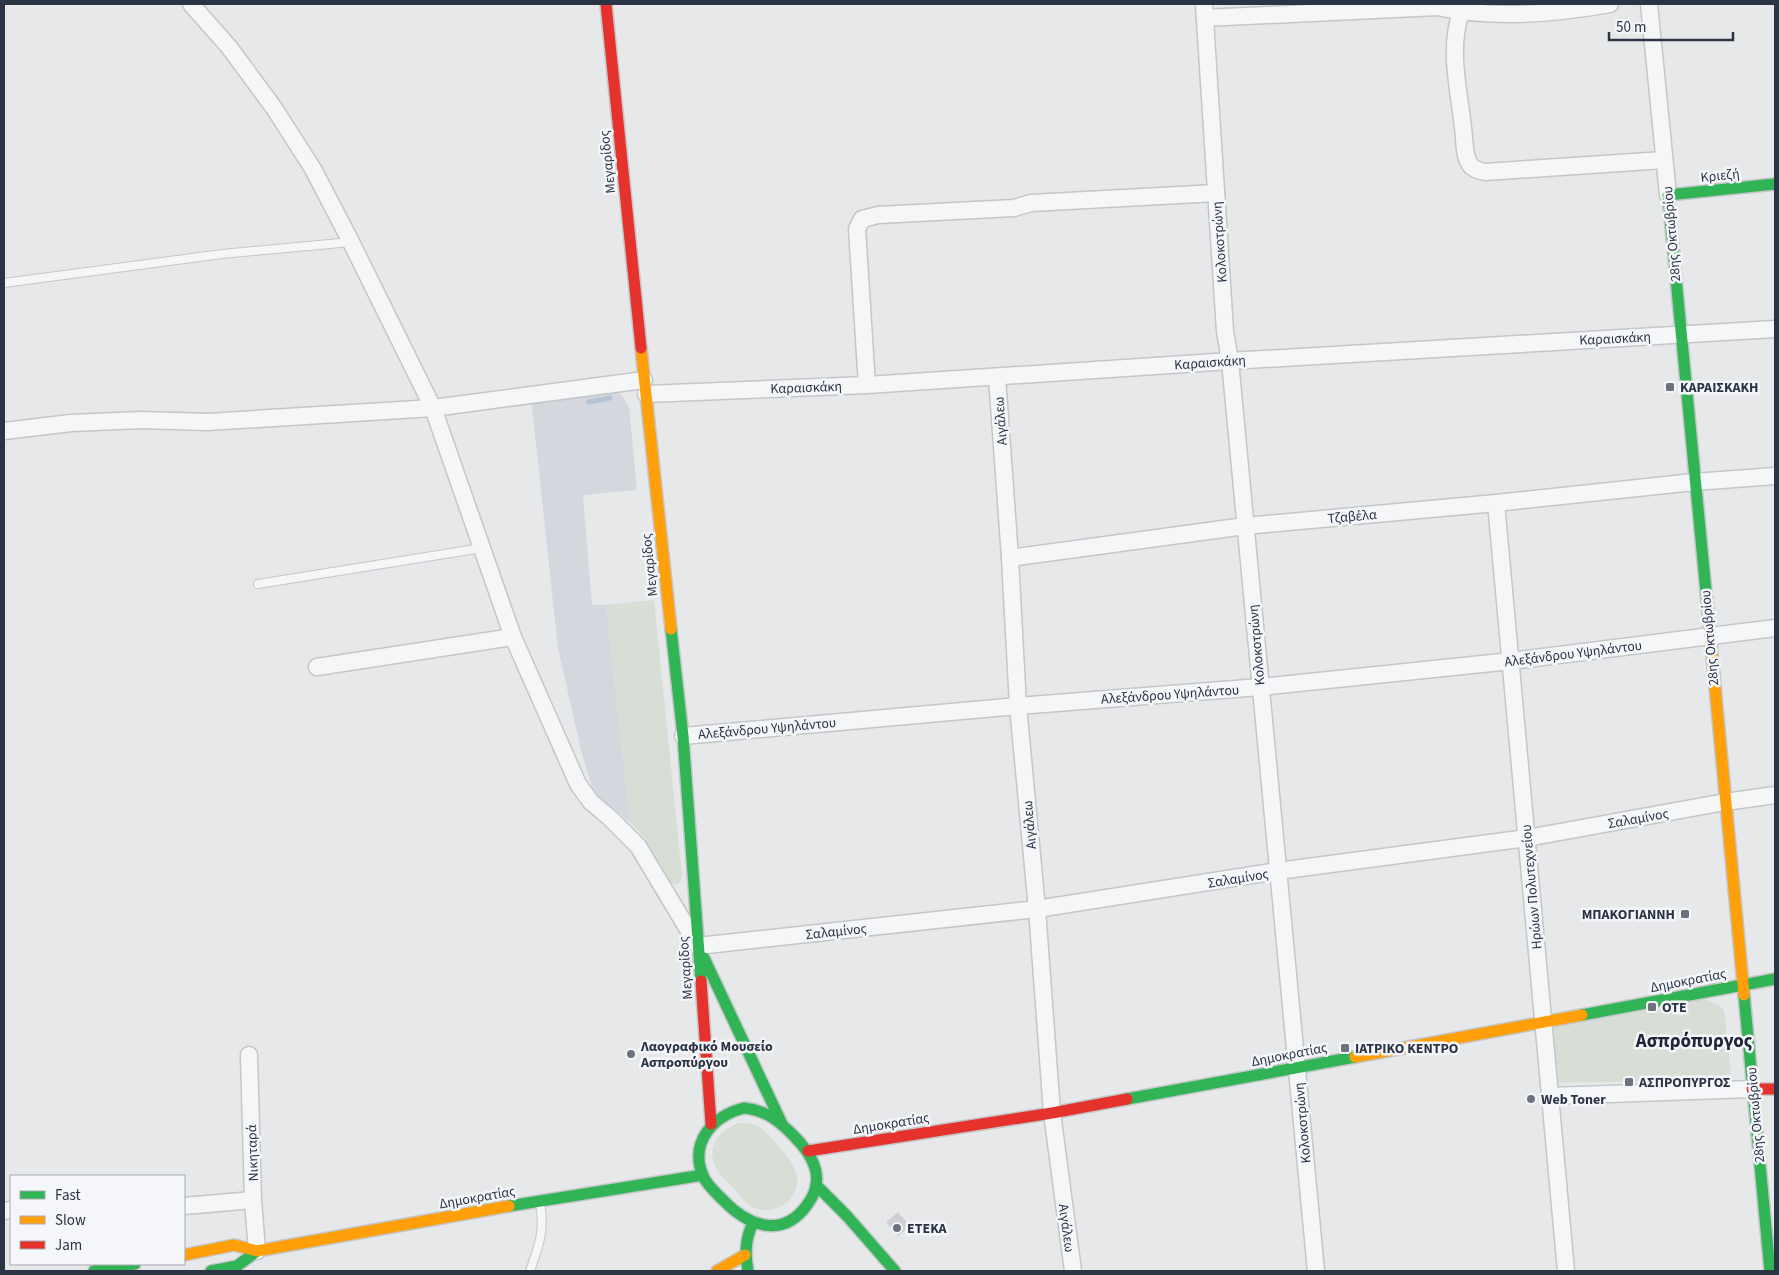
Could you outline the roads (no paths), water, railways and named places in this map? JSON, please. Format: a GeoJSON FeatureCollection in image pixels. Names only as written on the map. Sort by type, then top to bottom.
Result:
{"type":"FeatureCollection","features":[{"type":"Feature","properties":{"kind":"street"},"geometry":{"type":"LineString","coordinates":[[191,4],[229,47],[274,108],[313,170],[432,408],[513,637],[578,784],[591,802],[638,846],[698,946],[782,1124]]}},
{"type":"Feature","properties":{"kind":"street","name":"Μεγαρίδος"},"geometry":{"type":"LineString","coordinates":[[606,4],[683,736],[712,1124]]}},
{"type":"Feature","properties":{"kind":"street"},"geometry":{"type":"LineString","coordinates":[[1205,11],[1437,5],[1461,12],[1511,14],[1569,12],[1610,4]]}},
{"type":"Feature","properties":{"kind":"street","name":"28ης Οκτωβρίου"},"geometry":{"type":"LineString","coordinates":[[1649,4],[1770,1271]]}},
{"type":"Feature","properties":{"kind":"street","name":"Κολοκοτρώνη"},"geometry":{"type":"LineString","coordinates":[[1205,11],[1225,331],[1230,361],[1316,1271]]}},
{"type":"Feature","properties":{"kind":"street"},"geometry":{"type":"LineString","coordinates":[[1461,12],[1456,27],[1454,57],[1458,102],[1466,152],[1471,165],[1477,170],[1485,172],[1664,160]]}},
{"type":"Feature","properties":{"kind":"street","name":"Κριεζή"},"geometry":{"type":"LineString","coordinates":[[1668,195],[1775,184]]}},
{"type":"Feature","properties":{"kind":"street"},"geometry":{"type":"LineString","coordinates":[[867,385],[857,229],[862,219],[878,215],[1014,208],[1031,203],[1216,193]]}},
{"type":"Feature","properties":{"kind":"street","name":"Καραισκάκη"},"geometry":{"type":"LineString","coordinates":[[4,431],[71,423],[141,420],[208,422],[432,408],[645,387],[867,385],[1230,361],[1775,329]]}},
{"type":"Feature","properties":{"kind":"street","name":"Αιγάλεω"},"geometry":{"type":"LineString","coordinates":[[997,377],[1018,706],[1037,909],[1052,1113],[1073,1271]]}},
{"type":"Feature","properties":{"kind":"street","name":"Τζαβέλα"},"geometry":{"type":"LineString","coordinates":[[1010,558],[1245,526],[1496,503],[1694,482],[1775,476]]}},
{"type":"Feature","properties":{"kind":"street","name":"Ηρώων Πολυτεχνείου"},"geometry":{"type":"LineString","coordinates":[[1496,503],[1566,1271]]}},
{"type":"Feature","properties":{"kind":"street","name":"Αλεξάνδρου Υψηλάντου"},"geometry":{"type":"LineString","coordinates":[[683,736],[1018,706],[1260,687],[1511,661],[1775,628]]}},
{"type":"Feature","properties":{"kind":"street"},"geometry":{"type":"LineString","coordinates":[[317,667],[513,637]]}},
{"type":"Feature","properties":{"kind":"street","name":"Σαλαμίνος"},"geometry":{"type":"LineString","coordinates":[[698,946],[1037,909],[1278,872],[1527,838],[1725,802],[1775,795]]}},
{"type":"Feature","properties":{"kind":"street","name":"Δημοκρατίας"},"geometry":{"type":"LineString","coordinates":[[808,1151],[1052,1113],[1775,978]]}},
{"type":"Feature","properties":{"kind":"street","name":"Νικηταρά"},"geometry":{"type":"LineString","coordinates":[[249,1055],[253,1200],[257,1251]]}},
{"type":"Feature","properties":{"kind":"street"},"geometry":{"type":"LineString","coordinates":[[1550,1096],[1775,1089]]}},
{"type":"Feature","properties":{"kind":"street"},"geometry":{"type":"LineString","coordinates":[[744,1108],[763,1111],[777,1118],[782,1124],[808,1151],[815,1166],[816,1185],[808,1204],[791,1220],[776,1225],[760,1225],[745,1220],[712,1189],[703,1175],[699,1156],[700,1145],[712,1124],[727,1112],[744,1108]]}},
{"type":"Feature","properties":{"kind":"street","name":"Δημοκρατίας"},"geometry":{"type":"LineString","coordinates":[[185,1254],[234,1245],[257,1251],[540,1201],[703,1175]]}},
{"type":"Feature","properties":{"kind":"street"},"geometry":{"type":"LineString","coordinates":[[816,1185],[847,1216],[895,1271]]}},
{"type":"Feature","properties":{"kind":"street"},"geometry":{"type":"LineString","coordinates":[[185,1206],[253,1200]]}},
{"type":"Feature","properties":{"kind":"street"},"geometry":{"type":"LineString","coordinates":[[748,1271],[745,1255],[746,1238],[753,1223]]}},
{"type":"Feature","properties":{"kind":"street","name":"Δημοκρατίας"},"geometry":{"type":"LineString","coordinates":[[212,1271],[237,1266],[257,1251]]}},
{"type":"Feature","properties":{"kind":"street"},"geometry":{"type":"LineString","coordinates":[[717,1271],[745,1255]]}},
{"type":"Feature","properties":{"kind":"street"},"geometry":{"type":"LineString","coordinates":[[94,1271],[128,1265]]}},
{"type":"Feature","properties":{"kind":"lane"},"geometry":{"type":"LineString","coordinates":[[4,283],[222,254],[350,242]]}},
{"type":"Feature","properties":{"kind":"lane"},"geometry":{"type":"LineString","coordinates":[[258,584],[482,548]]}},
{"type":"Feature","properties":{"kind":"lane"},"geometry":{"type":"LineString","coordinates":[[530,1271],[542,1234],[543,1220],[540,1201]]}},
{"type":"Feature","properties":{"kind":"waterway"},"geometry":{"type":"LineString","coordinates":[[589,402],[610,398]]}},
{"type":"Feature","properties":{"kind":"place","name":"ΚΑΡΑΙΣΚΑΚΗ"},"geometry":{"type":"Point","coordinates":[1670,387]}},
{"type":"Feature","properties":{"kind":"place","name":"ΜΠΑΚΟΓΙΑΝΝΗ"},"geometry":{"type":"Point","coordinates":[1685,914]}},
{"type":"Feature","properties":{"kind":"place","name":"ΟΤΕ"},"geometry":{"type":"Point","coordinates":[1652,1007]}},
{"type":"Feature","properties":{"kind":"place","name":"ΙΑΤΡΙΚΟ ΚΕΝΤΡΟ"},"geometry":{"type":"Point","coordinates":[1345,1048]}},
{"type":"Feature","properties":{"kind":"place","name":"Λαογραφικό Μουσείο Ασπροπύργου"},"geometry":{"type":"Point","coordinates":[631,1054]}},
{"type":"Feature","properties":{"kind":"place","name":"ΑΣΠΡΟΠΥΡΓΟΣ"},"geometry":{"type":"Point","coordinates":[1629,1082]}},
{"type":"Feature","properties":{"kind":"place","name":"Web Toner"},"geometry":{"type":"Point","coordinates":[1531,1099]}},
{"type":"Feature","properties":{"kind":"place","name":"ΕΤΕΚΑ"},"geometry":{"type":"Point","coordinates":[897,1228]}},
{"type":"Feature","properties":{"kind":"district","name":"Ασπρόπυργος"},"geometry":{"type":"Point","coordinates":[1694,1040]}}]}
